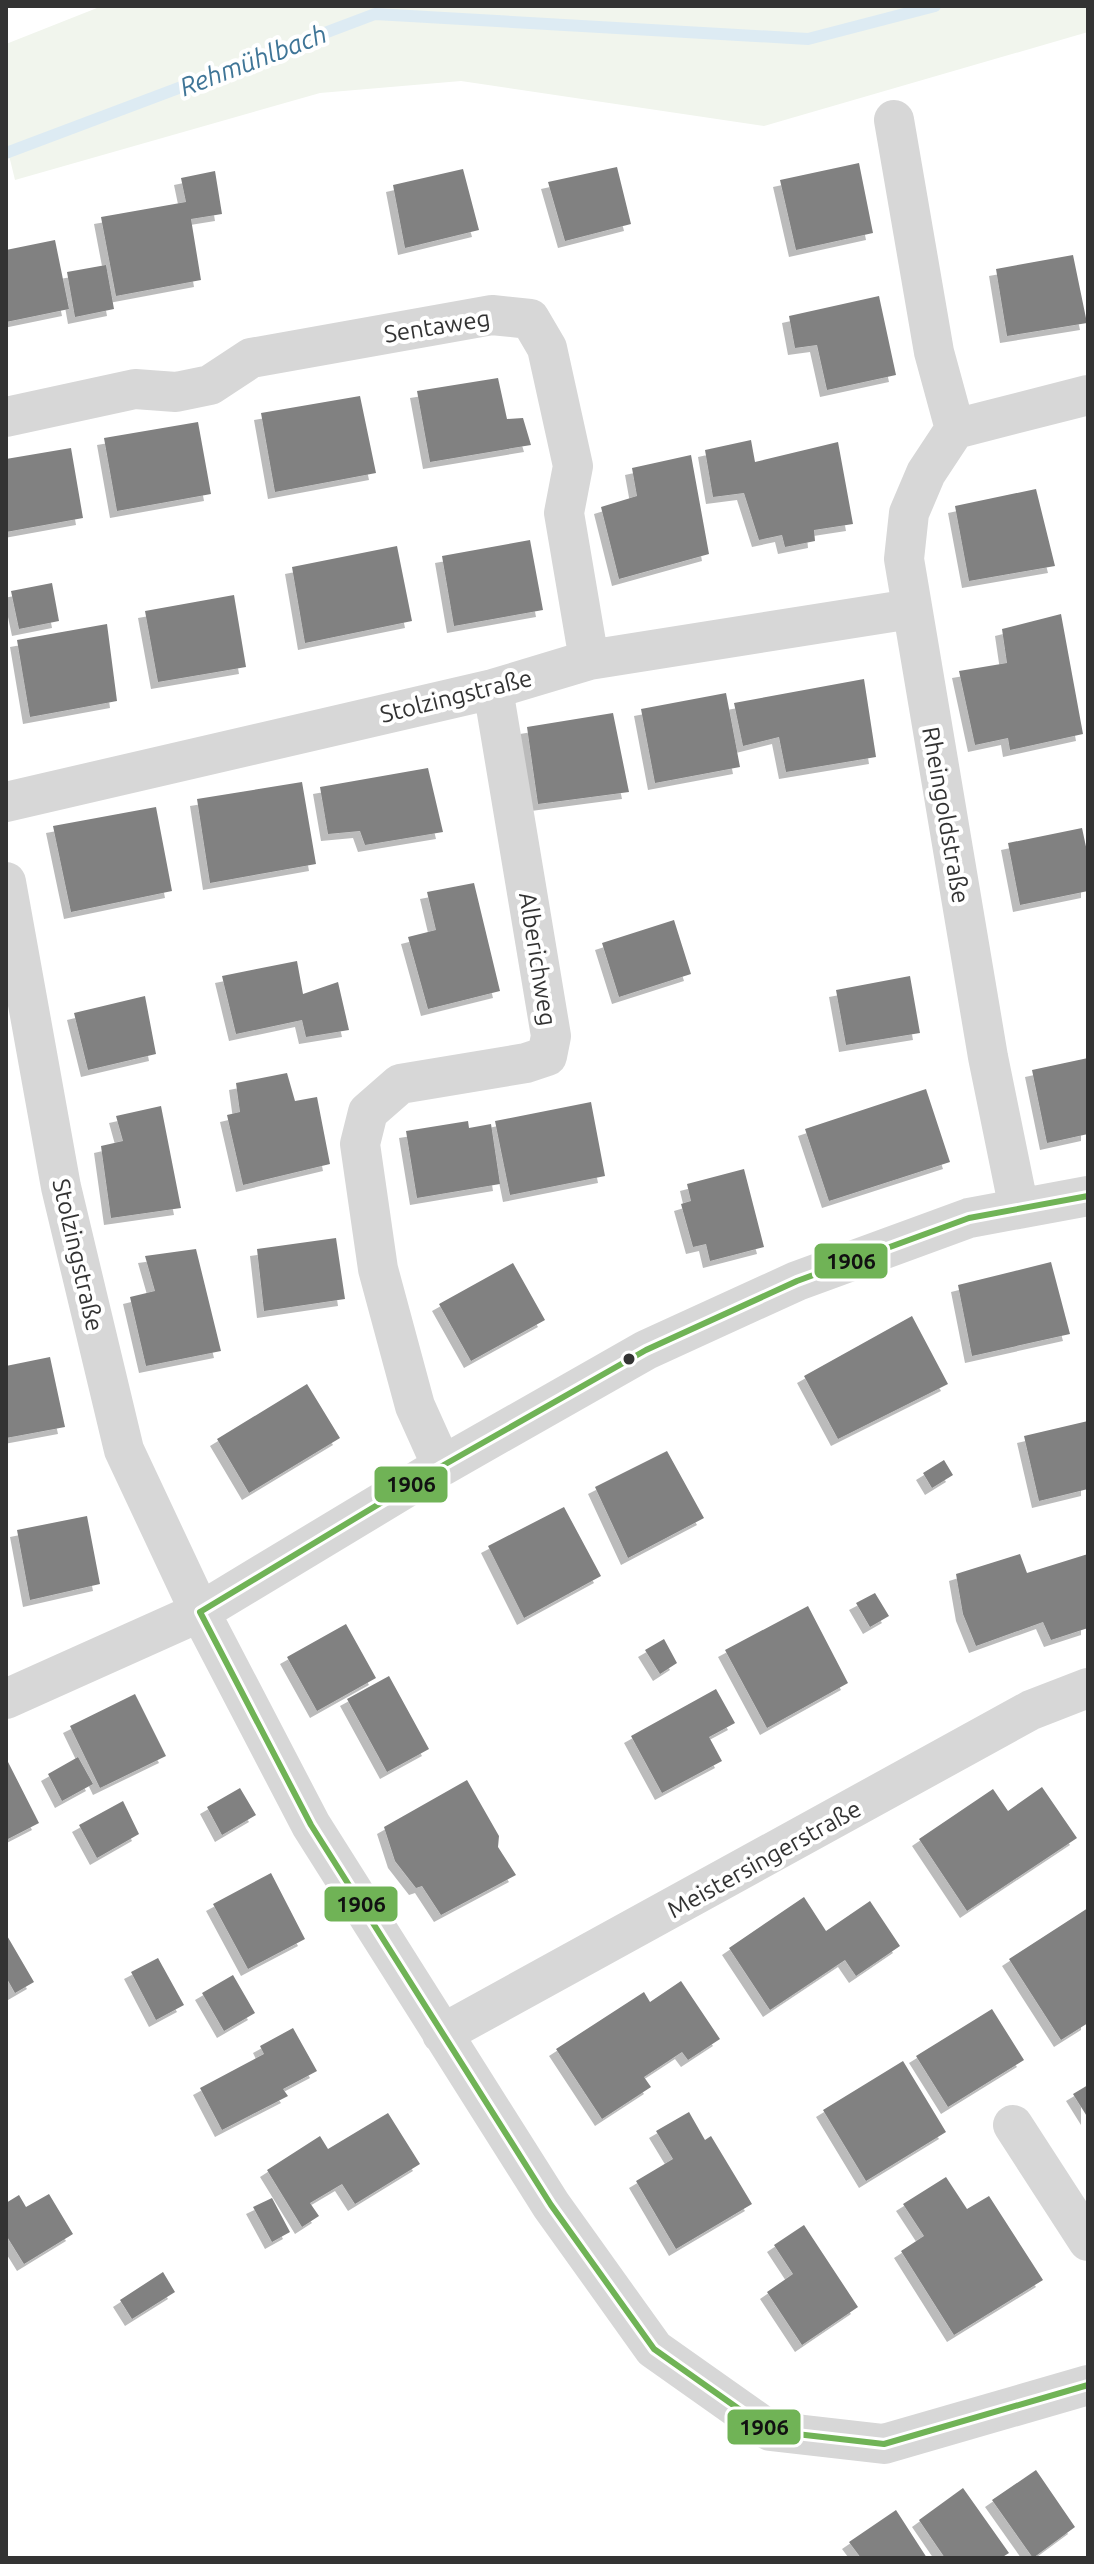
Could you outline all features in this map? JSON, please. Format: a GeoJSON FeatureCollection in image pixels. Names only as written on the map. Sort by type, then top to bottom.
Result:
{"type":"FeatureCollection","features":[{"type":"Feature","properties":{"kind":"street"},"geometry":{"type":"LineString","coordinates":[[894,120],[934,352],[955,429],[1088,395]]}},
{"type":"Feature","properties":{"kind":"street","name":"Sentaweg"},"geometry":{"type":"LineString","coordinates":[[6,417],[135,389],[176,392],[210,385],[251,358],[492,315],[530,319],[547,348],[573,466],[564,513],[589,660]]}},
{"type":"Feature","properties":{"kind":"street","name":"Rheingoldstraße"},"geometry":{"type":"LineString","coordinates":[[955,429],[926,473],[909,513],[904,559],[985,1041],[1019,1209]]}},
{"type":"Feature","properties":{"kind":"street","name":"Stolzingstraße"},"geometry":{"type":"LineString","coordinates":[[6,802],[493,689],[589,660],[911,609]]}},
{"type":"Feature","properties":{"kind":"street","name":"Alberichweg"},"geometry":{"type":"LineString","coordinates":[[442,1466],[415,1406],[378,1269],[360,1144],[368,1112],[400,1084],[526,1063],[547,1056],[551,1036],[493,689]]}},
{"type":"Feature","properties":{"kind":"street","name":"Stolzingstraße"},"geometry":{"type":"LineString","coordinates":[[6,882],[61,1187],[124,1450],[200,1612],[311,1825],[551,2205],[654,2349],[770,2431],[884,2444],[1088,2385]]}},
{"type":"Feature","properties":{"kind":"street"},"geometry":{"type":"LineString","coordinates":[[6,1699],[200,1612],[442,1466],[646,1350],[797,1281],[969,1218],[1088,1196]]}},
{"type":"Feature","properties":{"kind":"street","name":"Meistersingerstraße"},"geometry":{"type":"LineString","coordinates":[[442,2034],[1031,1710],[1088,1688]]}},
{"type":"Feature","properties":{"kind":"street"},"geometry":{"type":"LineString","coordinates":[[1013,2125],[1088,2241]]}},
{"type":"Feature","properties":{"kind":"shaded area"},"geometry":{"type":"Polygon","coordinates":[[[102,6],[1088,6],[1088,32],[764,126],[461,81],[320,93],[15,180],[6,143],[6,44],[102,6]]]}},
{"type":"Feature","properties":{"kind":"building"},"geometry":{"type":"Polygon","coordinates":[[[859,163],[873,233],[796,250],[780,180],[859,163]]]}},
{"type":"Feature","properties":{"kind":"building"},"geometry":{"type":"Polygon","coordinates":[[[617,167],[631,224],[565,241],[548,182],[617,167]]]}},
{"type":"Feature","properties":{"kind":"building"},"geometry":{"type":"Polygon","coordinates":[[[463,169],[479,230],[405,248],[393,185],[463,169]]]}},
{"type":"Feature","properties":{"kind":"building"},"geometry":{"type":"Polygon","coordinates":[[[215,171],[222,214],[191,219],[201,280],[116,296],[101,217],[186,202],[181,178],[215,171]]]}},
{"type":"Feature","properties":{"kind":"building"},"geometry":{"type":"Polygon","coordinates":[[[55,240],[69,309],[6,322],[6,250],[55,240]]]}},
{"type":"Feature","properties":{"kind":"building"},"geometry":{"type":"Polygon","coordinates":[[[1073,255],[1087,323],[1007,336],[996,269],[1073,255]]]}},
{"type":"Feature","properties":{"kind":"building"},"geometry":{"type":"Polygon","coordinates":[[[106,265],[114,309],[75,317],[67,272],[106,265]]]}},
{"type":"Feature","properties":{"kind":"building"},"geometry":{"type":"Polygon","coordinates":[[[879,296],[896,375],[827,390],[817,345],[795,348],[789,316],[879,296]]]}},
{"type":"Feature","properties":{"kind":"building"},"geometry":{"type":"Polygon","coordinates":[[[498,378],[507,419],[523,418],[531,445],[430,462],[417,391],[498,378]]]}},
{"type":"Feature","properties":{"kind":"building"},"geometry":{"type":"Polygon","coordinates":[[[360,396],[376,473],[275,492],[261,413],[360,396]]]}},
{"type":"Feature","properties":{"kind":"building"},"geometry":{"type":"Polygon","coordinates":[[[198,422],[211,494],[117,511],[104,438],[198,422]]]}},
{"type":"Feature","properties":{"kind":"building"},"geometry":{"type":"Polygon","coordinates":[[[751,440],[755,462],[838,442],[853,524],[814,530],[815,541],[785,547],[782,535],[759,540],[744,493],[713,497],[705,450],[751,440]]]}},
{"type":"Feature","properties":{"kind":"building"},"geometry":{"type":"Polygon","coordinates":[[[71,448],[83,518],[6,532],[6,459],[71,448]]]}},
{"type":"Feature","properties":{"kind":"building"},"geometry":{"type":"Polygon","coordinates":[[[691,455],[709,554],[619,579],[601,507],[637,496],[632,468],[691,455]]]}},
{"type":"Feature","properties":{"kind":"building"},"geometry":{"type":"Polygon","coordinates":[[[1036,489],[1055,566],[969,581],[955,506],[1036,489]]]}},
{"type":"Feature","properties":{"kind":"building"},"geometry":{"type":"Polygon","coordinates":[[[530,540],[543,610],[454,626],[442,556],[530,540]]]}},
{"type":"Feature","properties":{"kind":"building"},"geometry":{"type":"Polygon","coordinates":[[[397,546],[412,621],[305,643],[292,567],[397,546]]]}},
{"type":"Feature","properties":{"kind":"building"},"geometry":{"type":"Polygon","coordinates":[[[52,583],[59,621],[19,629],[11,591],[52,583]]]}},
{"type":"Feature","properties":{"kind":"building"},"geometry":{"type":"Polygon","coordinates":[[[234,595],[246,667],[158,682],[145,611],[234,595]]]}},
{"type":"Feature","properties":{"kind":"building"},"geometry":{"type":"Polygon","coordinates":[[[1061,614],[1083,734],[1010,750],[1008,738],[975,745],[959,671],[1007,663],[1002,629],[1061,614]]]}},
{"type":"Feature","properties":{"kind":"building"},"geometry":{"type":"Polygon","coordinates":[[[107,624],[117,701],[30,717],[17,640],[107,624]]]}},
{"type":"Feature","properties":{"kind":"building"},"geometry":{"type":"Polygon","coordinates":[[[864,679],[876,757],[786,772],[779,737],[743,746],[734,703],[864,679]]]}},
{"type":"Feature","properties":{"kind":"building"},"geometry":{"type":"Polygon","coordinates":[[[726,693],[740,767],[655,783],[641,709],[726,693]]]}},
{"type":"Feature","properties":{"kind":"building"},"geometry":{"type":"Polygon","coordinates":[[[613,713],[629,792],[538,804],[527,727],[613,713]]]}},
{"type":"Feature","properties":{"kind":"building"},"geometry":{"type":"Polygon","coordinates":[[[428,768],[443,832],[365,845],[360,831],[328,834],[320,787],[428,768]]]}},
{"type":"Feature","properties":{"kind":"building"},"geometry":{"type":"Polygon","coordinates":[[[302,782],[316,864],[210,883],[197,799],[302,782]]]}},
{"type":"Feature","properties":{"kind":"building"},"geometry":{"type":"Polygon","coordinates":[[[156,807],[172,891],[71,912],[53,826],[156,807]]]}},
{"type":"Feature","properties":{"kind":"building"},"geometry":{"type":"Polygon","coordinates":[[[1082,828],[1088,856],[1088,891],[1020,905],[1008,843],[1082,828]]]}},
{"type":"Feature","properties":{"kind":"building"},"geometry":{"type":"Polygon","coordinates":[[[474,883],[500,991],[428,1009],[408,937],[436,930],[427,892],[474,883]]]}},
{"type":"Feature","properties":{"kind":"building"},"geometry":{"type":"Polygon","coordinates":[[[674,920],[691,974],[619,997],[602,943],[674,920]]]}},
{"type":"Feature","properties":{"kind":"building"},"geometry":{"type":"Polygon","coordinates":[[[297,961],[303,994],[338,982],[349,1030],[306,1037],[302,1020],[236,1034],[222,976],[297,961]]]}},
{"type":"Feature","properties":{"kind":"building"},"geometry":{"type":"Polygon","coordinates":[[[910,976],[920,1033],[846,1045],[836,990],[910,976]]]}},
{"type":"Feature","properties":{"kind":"building"},"geometry":{"type":"Polygon","coordinates":[[[145,996],[156,1054],[88,1070],[74,1013],[145,996]]]}},
{"type":"Feature","properties":{"kind":"building"},"geometry":{"type":"Polygon","coordinates":[[[1088,1058],[1088,1134],[1047,1143],[1032,1070],[1088,1058]]]}},
{"type":"Feature","properties":{"kind":"building"},"geometry":{"type":"Polygon","coordinates":[[[287,1073],[295,1101],[317,1097],[330,1164],[243,1185],[227,1115],[240,1112],[236,1083],[287,1073]]]}},
{"type":"Feature","properties":{"kind":"building"},"geometry":{"type":"Polygon","coordinates":[[[926,1089],[950,1162],[829,1201],[805,1129],[926,1089]]]}},
{"type":"Feature","properties":{"kind":"building"},"geometry":{"type":"Polygon","coordinates":[[[591,1102],[605,1176],[510,1195],[495,1121],[591,1102]]]}},
{"type":"Feature","properties":{"kind":"building"},"geometry":{"type":"Polygon","coordinates":[[[161,1106],[181,1208],[111,1218],[101,1146],[123,1141],[116,1116],[161,1106]]]}},
{"type":"Feature","properties":{"kind":"building"},"geometry":{"type":"Polygon","coordinates":[[[468,1121],[469,1128],[491,1124],[500,1184],[417,1198],[406,1131],[468,1121]]]}},
{"type":"Feature","properties":{"kind":"building"},"geometry":{"type":"Polygon","coordinates":[[[744,1169],[764,1247],[710,1261],[706,1244],[693,1247],[681,1204],[691,1201],[687,1184],[744,1169]]]}},
{"type":"Feature","properties":{"kind":"building"},"geometry":{"type":"Polygon","coordinates":[[[336,1238],[345,1299],[264,1311],[257,1249],[336,1238]]]}},
{"type":"Feature","properties":{"kind":"building"},"geometry":{"type":"Polygon","coordinates":[[[196,1249],[221,1351],[146,1366],[130,1297],[155,1291],[145,1256],[196,1249]]]}},
{"type":"Feature","properties":{"kind":"building"},"geometry":{"type":"Polygon","coordinates":[[[1051,1262],[1070,1334],[972,1356],[958,1285],[1051,1262]]]}},
{"type":"Feature","properties":{"kind":"building"},"geometry":{"type":"Polygon","coordinates":[[[513,1263],[545,1320],[471,1361],[439,1304],[513,1263]]]}},
{"type":"Feature","properties":{"kind":"building"},"geometry":{"type":"Polygon","coordinates":[[[912,1316],[948,1384],[838,1439],[804,1376],[912,1316]]]}},
{"type":"Feature","properties":{"kind":"building"},"geometry":{"type":"Polygon","coordinates":[[[50,1357],[65,1427],[6,1438],[6,1366],[50,1357]]]}},
{"type":"Feature","properties":{"kind":"building"},"geometry":{"type":"Polygon","coordinates":[[[307,1384],[340,1438],[249,1493],[217,1439],[307,1384]]]}},
{"type":"Feature","properties":{"kind":"building"},"geometry":{"type":"Polygon","coordinates":[[[1088,1421],[1088,1489],[1039,1501],[1024,1436],[1088,1421]]]}},
{"type":"Feature","properties":{"kind":"building"},"geometry":{"type":"Polygon","coordinates":[[[667,1451],[704,1518],[628,1558],[595,1487],[667,1451]]]}},
{"type":"Feature","properties":{"kind":"building"},"geometry":{"type":"Polygon","coordinates":[[[944,1460],[953,1475],[932,1488],[923,1473],[944,1460]]]}},
{"type":"Feature","properties":{"kind":"building"},"geometry":{"type":"Polygon","coordinates":[[[564,1507],[601,1576],[524,1618],[488,1546],[564,1507]]]}},
{"type":"Feature","properties":{"kind":"building"},"geometry":{"type":"Polygon","coordinates":[[[87,1516],[100,1584],[30,1600],[17,1530],[87,1516]]]}},
{"type":"Feature","properties":{"kind":"building"},"geometry":{"type":"Polygon","coordinates":[[[1020,1554],[1027,1573],[1088,1554],[1088,1628],[1051,1640],[1043,1622],[976,1646],[963,1614],[956,1574],[1020,1554]]]}},
{"type":"Feature","properties":{"kind":"building"},"geometry":{"type":"Polygon","coordinates":[[[875,1593],[889,1616],[870,1627],[856,1603],[875,1593]]]}},
{"type":"Feature","properties":{"kind":"building"},"geometry":{"type":"Polygon","coordinates":[[[808,1606],[848,1683],[767,1728],[725,1650],[808,1606]]]}},
{"type":"Feature","properties":{"kind":"building"},"geometry":{"type":"Polygon","coordinates":[[[346,1624],[376,1678],[317,1711],[287,1657],[346,1624]]]}},
{"type":"Feature","properties":{"kind":"building"},"geometry":{"type":"Polygon","coordinates":[[[664,1639],[677,1663],[660,1674],[645,1650],[664,1639]]]}},
{"type":"Feature","properties":{"kind":"building"},"geometry":{"type":"Polygon","coordinates":[[[389,1676],[429,1749],[387,1772],[347,1699],[389,1676]]]}},
{"type":"Feature","properties":{"kind":"building"},"geometry":{"type":"Polygon","coordinates":[[[716,1689],[735,1723],[709,1737],[722,1761],[662,1793],[631,1736],[716,1689]]]}},
{"type":"Feature","properties":{"kind":"building"},"geometry":{"type":"Polygon","coordinates":[[[135,1694],[166,1756],[100,1788],[70,1726],[135,1694]]]}},
{"type":"Feature","properties":{"kind":"building"},"geometry":{"type":"Polygon","coordinates":[[[78,1757],[93,1784],[62,1801],[48,1774],[78,1757]]]}},
{"type":"Feature","properties":{"kind":"building"},"geometry":{"type":"Polygon","coordinates":[[[6,1758],[39,1823],[6,1840],[6,1758]]]}},
{"type":"Feature","properties":{"kind":"building"},"geometry":{"type":"Polygon","coordinates":[[[467,1780],[499,1836],[498,1847],[516,1875],[441,1915],[422,1886],[416,1888],[395,1861],[384,1827],[467,1780]]]}},
{"type":"Feature","properties":{"kind":"building"},"geometry":{"type":"Polygon","coordinates":[[[1042,1787],[1077,1838],[967,1911],[919,1839],[993,1789],[1008,1811],[1042,1787]]]}},
{"type":"Feature","properties":{"kind":"building"},"geometry":{"type":"Polygon","coordinates":[[[240,1788],[256,1815],[222,1835],[207,1807],[240,1788]]]}},
{"type":"Feature","properties":{"kind":"building"},"geometry":{"type":"Polygon","coordinates":[[[123,1801],[139,1834],[97,1858],[79,1825],[123,1801]]]}},
{"type":"Feature","properties":{"kind":"building"},"geometry":{"type":"Polygon","coordinates":[[[271,1873],[305,1939],[248,1969],[213,1904],[271,1873]]]}},
{"type":"Feature","properties":{"kind":"building"},"geometry":{"type":"Polygon","coordinates":[[[804,1897],[826,1931],[870,1901],[900,1946],[856,1976],[845,1960],[770,2010],[729,1948],[804,1897]]]}},
{"type":"Feature","properties":{"kind":"building"},"geometry":{"type":"Polygon","coordinates":[[[1088,1908],[1088,2023],[1061,2040],[1009,1959],[1088,1908]]]}},
{"type":"Feature","properties":{"kind":"building"},"geometry":{"type":"Polygon","coordinates":[[[6,1934],[34,1982],[15,1993],[6,1977],[6,1934]]]}},
{"type":"Feature","properties":{"kind":"building"},"geometry":{"type":"Polygon","coordinates":[[[158,1958],[184,2005],[156,2020],[131,1972],[158,1958]]]}},
{"type":"Feature","properties":{"kind":"building"},"geometry":{"type":"Polygon","coordinates":[[[233,1975],[255,2013],[224,2031],[202,1993],[233,1975]]]}},
{"type":"Feature","properties":{"kind":"building"},"geometry":{"type":"Polygon","coordinates":[[[681,1981],[720,2039],[688,2060],[682,2052],[644,2077],[651,2087],[602,2119],[556,2049],[644,1992],[650,2002],[681,1981]]]}},
{"type":"Feature","properties":{"kind":"building"},"geometry":{"type":"Polygon","coordinates":[[[992,2009],[1024,2060],[948,2107],[916,2056],[992,2009]]]}},
{"type":"Feature","properties":{"kind":"building"},"geometry":{"type":"Polygon","coordinates":[[[293,2028],[317,2071],[283,2089],[288,2096],[222,2130],[200,2088],[264,2054],[260,2046],[293,2028]]]}},
{"type":"Feature","properties":{"kind":"building"},"geometry":{"type":"Polygon","coordinates":[[[903,2061],[946,2132],[866,2181],[823,2110],[903,2061]]]}},
{"type":"Feature","properties":{"kind":"building"},"geometry":{"type":"Polygon","coordinates":[[[1088,2085],[1088,2118],[1073,2094],[1088,2085]]]}},
{"type":"Feature","properties":{"kind":"building"},"geometry":{"type":"Polygon","coordinates":[[[689,2112],[705,2140],[711,2136],[752,2204],[676,2249],[636,2181],[673,2159],[656,2131],[689,2112]]]}},
{"type":"Feature","properties":{"kind":"building"},"geometry":{"type":"Polygon","coordinates":[[[388,2113],[420,2164],[355,2204],[342,2184],[310,2203],[319,2216],[302,2227],[267,2170],[320,2136],[328,2149],[388,2113]]]}},
{"type":"Feature","properties":{"kind":"building"},"geometry":{"type":"Polygon","coordinates":[[[946,2177],[967,2209],[989,2196],[1043,2280],[954,2335],[901,2251],[924,2236],[903,2204],[946,2177]]]}},
{"type":"Feature","properties":{"kind":"building"},"geometry":{"type":"Polygon","coordinates":[[[49,2194],[73,2234],[24,2264],[6,2235],[6,2203],[19,2195],[26,2207],[49,2194]]]}},
{"type":"Feature","properties":{"kind":"building"},"geometry":{"type":"Polygon","coordinates":[[[272,2198],[290,2232],[272,2242],[253,2207],[272,2198]]]}},
{"type":"Feature","properties":{"kind":"building"},"geometry":{"type":"Polygon","coordinates":[[[804,2225],[858,2307],[802,2345],[767,2292],[793,2274],[774,2245],[804,2225]]]}},
{"type":"Feature","properties":{"kind":"building"},"geometry":{"type":"Polygon","coordinates":[[[163,2272],[175,2292],[132,2319],[120,2300],[163,2272]]]}},
{"type":"Feature","properties":{"kind":"building"},"geometry":{"type":"Polygon","coordinates":[[[1036,2470],[1075,2527],[1033,2558],[992,2500],[1036,2470]]]}},
{"type":"Feature","properties":{"kind":"building"},"geometry":{"type":"Polygon","coordinates":[[[963,2488],[1009,2553],[1001,2558],[945,2558],[919,2520],[963,2488]]]}},
{"type":"Feature","properties":{"kind":"building"},"geometry":{"type":"Polygon","coordinates":[[[896,2510],[927,2558],[861,2558],[849,2542],[896,2510]]]}},
{"type":"Feature","properties":{"kind":"waterway","name":"Rehmühlbach"},"geometry":{"type":"LineString","coordinates":[[6,153],[375,14],[808,39],[935,6]]}},
{"type":"Feature","properties":{"kind":"transit line","name":"1906"},"geometry":{"type":"LineString","coordinates":[[200,1612],[442,1466],[646,1350],[797,1281],[969,1218],[1088,1196]]}},
{"type":"Feature","properties":{"kind":"transit line","name":"1906"},"geometry":{"type":"LineString","coordinates":[[200,1612],[311,1825],[551,2205],[654,2349],[770,2431],[884,2444],[1088,2385]]}}]}
